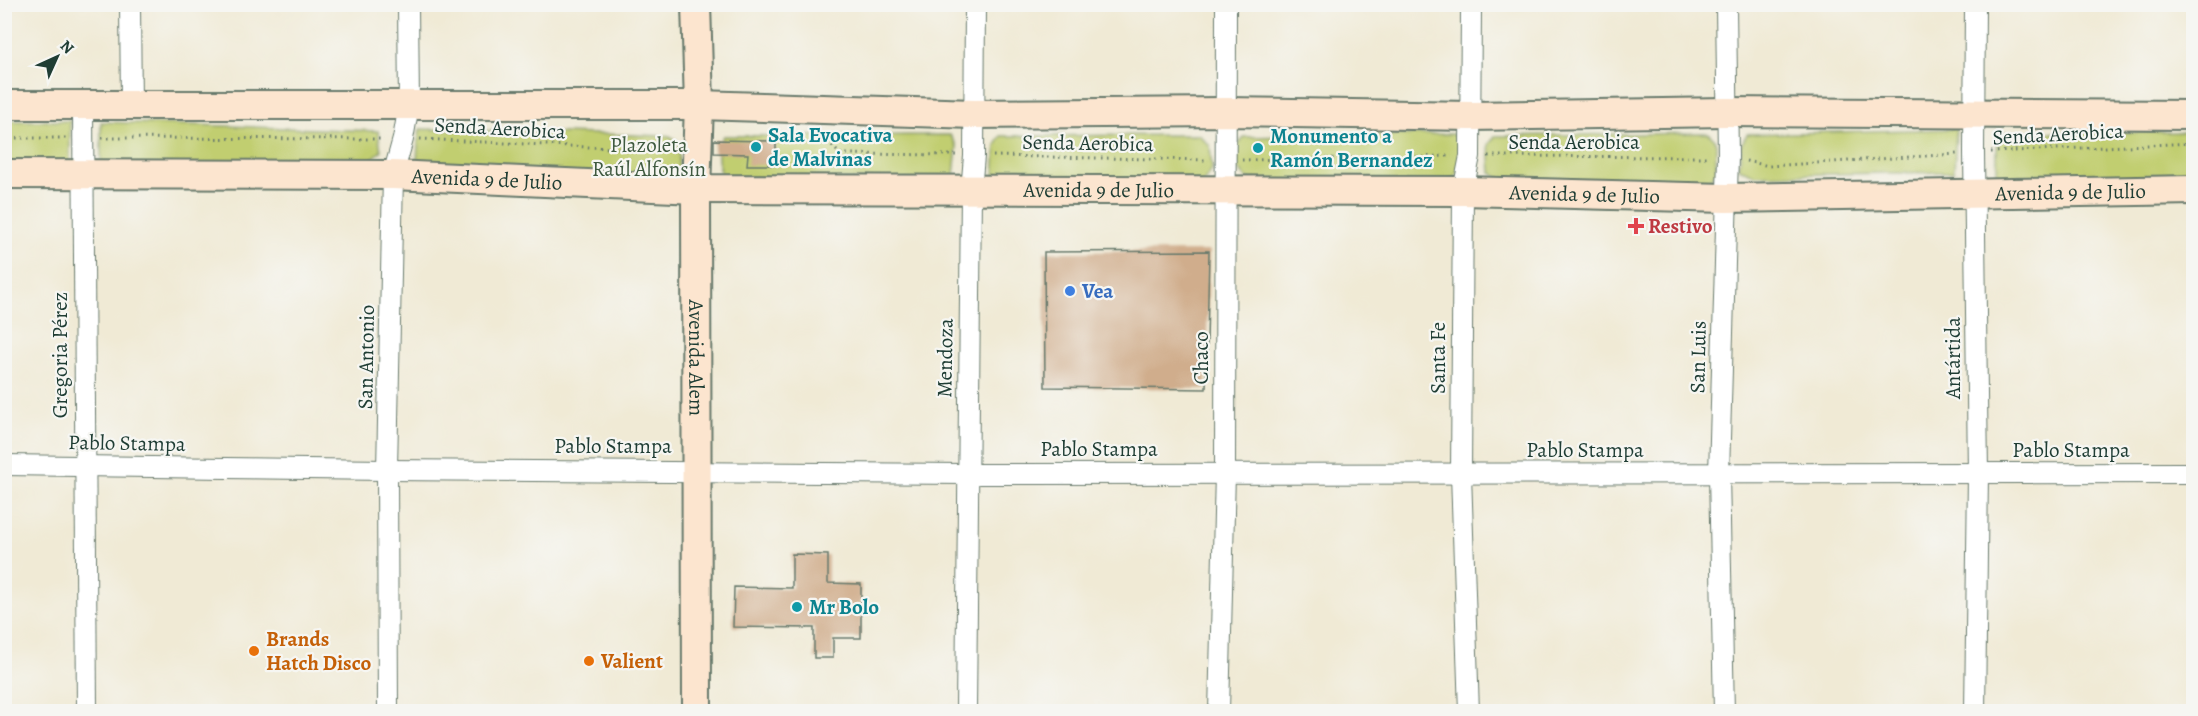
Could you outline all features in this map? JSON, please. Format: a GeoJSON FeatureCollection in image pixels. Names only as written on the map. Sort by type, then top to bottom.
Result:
{"type":"FeatureCollection","features":[{"type":"Feature","properties":{"kind":"main road","name":"Avenida Alem"},"geometry":{"type":"LineString","coordinates":[[696,4],[699,105],[696,189],[698,711]]}},
{"type":"Feature","properties":{"kind":"main road"},"geometry":{"type":"LineString","coordinates":[[4,105],[699,105],[974,114],[1226,112],[1471,116],[1727,112],[1975,112],[2193,115]]}},
{"type":"Feature","properties":{"kind":"main road","name":"Avenida 9 de Julio"},"geometry":{"type":"LineString","coordinates":[[4,174],[393,175],[696,189],[1464,191],[1726,198],[2193,190]]}},
{"type":"Feature","properties":{"kind":"street"},"geometry":{"type":"LineString","coordinates":[[130,4],[131,106]]}},
{"type":"Feature","properties":{"kind":"street","name":"San Antonio"},"geometry":{"type":"LineString","coordinates":[[388,711],[387,470],[393,175],[409,105],[408,4]]}},
{"type":"Feature","properties":{"kind":"street","name":"Mendoza"},"geometry":{"type":"LineString","coordinates":[[966,711],[967,474],[975,4]]}},
{"type":"Feature","properties":{"kind":"street","name":"Chaco"},"geometry":{"type":"LineString","coordinates":[[1219,711],[1225,472],[1226,4]]}},
{"type":"Feature","properties":{"kind":"street","name":"Santa Fe"},"geometry":{"type":"LineString","coordinates":[[1469,711],[1461,474],[1464,191],[1470,156],[1471,4]]}},
{"type":"Feature","properties":{"kind":"street","name":"San Luis"},"geometry":{"type":"LineString","coordinates":[[1724,711],[1719,474],[1728,157],[1726,4]]}},
{"type":"Feature","properties":{"kind":"street","name":"Antártida"},"geometry":{"type":"LineString","coordinates":[[1975,4],[1974,153],[1978,474],[1975,711]]}},
{"type":"Feature","properties":{"kind":"street","name":"Gregoria Pérez"},"geometry":{"type":"LineString","coordinates":[[83,106],[87,711]]}},
{"type":"Feature","properties":{"kind":"street","name":"Pablo Stampa"},"geometry":{"type":"LineString","coordinates":[[4,465],[967,474],[2193,473]]}},
{"type":"Feature","properties":{"kind":"path","name":"Senda Aerobica"},"geometry":{"type":"LineString","coordinates":[[817,130],[840,154],[1227,160],[1470,156],[1728,157],[1769,166],[1974,153],[2193,143]]}},
{"type":"Feature","properties":{"kind":"path","name":"Senda Aerobica"},"geometry":{"type":"LineString","coordinates":[[4,138],[403,139],[698,152]]}},
{"type":"Feature","properties":{"kind":"green space"},"geometry":{"type":"Polygon","coordinates":[[[5,121],[70,121],[70,163],[5,162],[5,121]]]}},
{"type":"Feature","properties":{"kind":"green space"},"geometry":{"type":"Polygon","coordinates":[[[101,122],[378,131],[381,151],[365,165],[101,167],[101,122]]]}},
{"type":"Feature","properties":{"kind":"green space","name":"Plazoleta Raúl Alfonsín"},"geometry":{"type":"Polygon","coordinates":[[[420,129],[667,136],[676,140],[679,150],[679,173],[670,181],[417,164],[420,129]]]}},
{"type":"Feature","properties":{"kind":"green space"},"geometry":{"type":"Polygon","coordinates":[[[1956,129],[1954,172],[1756,175],[1739,168],[1742,143],[1747,134],[1956,129]]]}},
{"type":"Feature","properties":{"kind":"green space"},"geometry":{"type":"Polygon","coordinates":[[[2193,132],[2193,177],[1997,177],[1997,133],[2193,132]]]}},
{"type":"Feature","properties":{"kind":"green space"},"geometry":{"type":"Polygon","coordinates":[[[1708,133],[1716,141],[1716,171],[1709,182],[1501,180],[1491,172],[1489,144],[1496,136],[1708,133]]]}},
{"type":"Feature","properties":{"kind":"green space"},"geometry":{"type":"Polygon","coordinates":[[[1453,134],[1463,146],[1461,165],[1451,185],[1247,179],[1237,167],[1239,143],[1244,137],[1453,134]]]}},
{"type":"Feature","properties":{"kind":"green space"},"geometry":{"type":"Polygon","coordinates":[[[950,135],[957,146],[954,175],[946,181],[721,177],[718,161],[719,146],[723,136],[950,135]]]}},
{"type":"Feature","properties":{"kind":"green space"},"geometry":{"type":"Polygon","coordinates":[[[1199,135],[1210,146],[1212,170],[1202,184],[994,177],[996,146],[1001,136],[1199,135]]]}},
{"type":"Feature","properties":{"kind":"building","name":"Sala Evocativa de Malvinas"},"geometry":{"type":"Polygon","coordinates":[[[714,140],[776,141],[776,165],[747,165],[748,154],[714,153],[714,140]]]}},
{"type":"Feature","properties":{"kind":"building"},"geometry":{"type":"Polygon","coordinates":[[[1209,251],[1206,389],[1045,387],[1044,252],[1209,251]]]}},
{"type":"Feature","properties":{"kind":"building","name":"Mr Bolo"},"geometry":{"type":"Polygon","coordinates":[[[792,554],[828,555],[828,583],[861,584],[861,638],[833,638],[833,658],[814,658],[814,628],[733,627],[734,587],[792,588],[792,554]]]}},
{"type":"Feature","properties":{"kind":"place","name":"Sala Evocativa de Malvinas"},"geometry":{"type":"Point","coordinates":[756,147]}},
{"type":"Feature","properties":{"kind":"place","name":"Monumento a Ramón Bernandez"},"geometry":{"type":"Point","coordinates":[1258,148]}},
{"type":"Feature","properties":{"kind":"place","name":"Restivo"},"geometry":{"type":"Point","coordinates":[1636,226]}},
{"type":"Feature","properties":{"kind":"place","name":"Vea"},"geometry":{"type":"Point","coordinates":[1070,291]}},
{"type":"Feature","properties":{"kind":"place","name":"Mr Bolo"},"geometry":{"type":"Point","coordinates":[797,607]}},
{"type":"Feature","properties":{"kind":"place","name":"Brands Hatch Disco"},"geometry":{"type":"Point","coordinates":[254,651]}},
{"type":"Feature","properties":{"kind":"place","name":"Valient"},"geometry":{"type":"Point","coordinates":[589,661]}}]}
